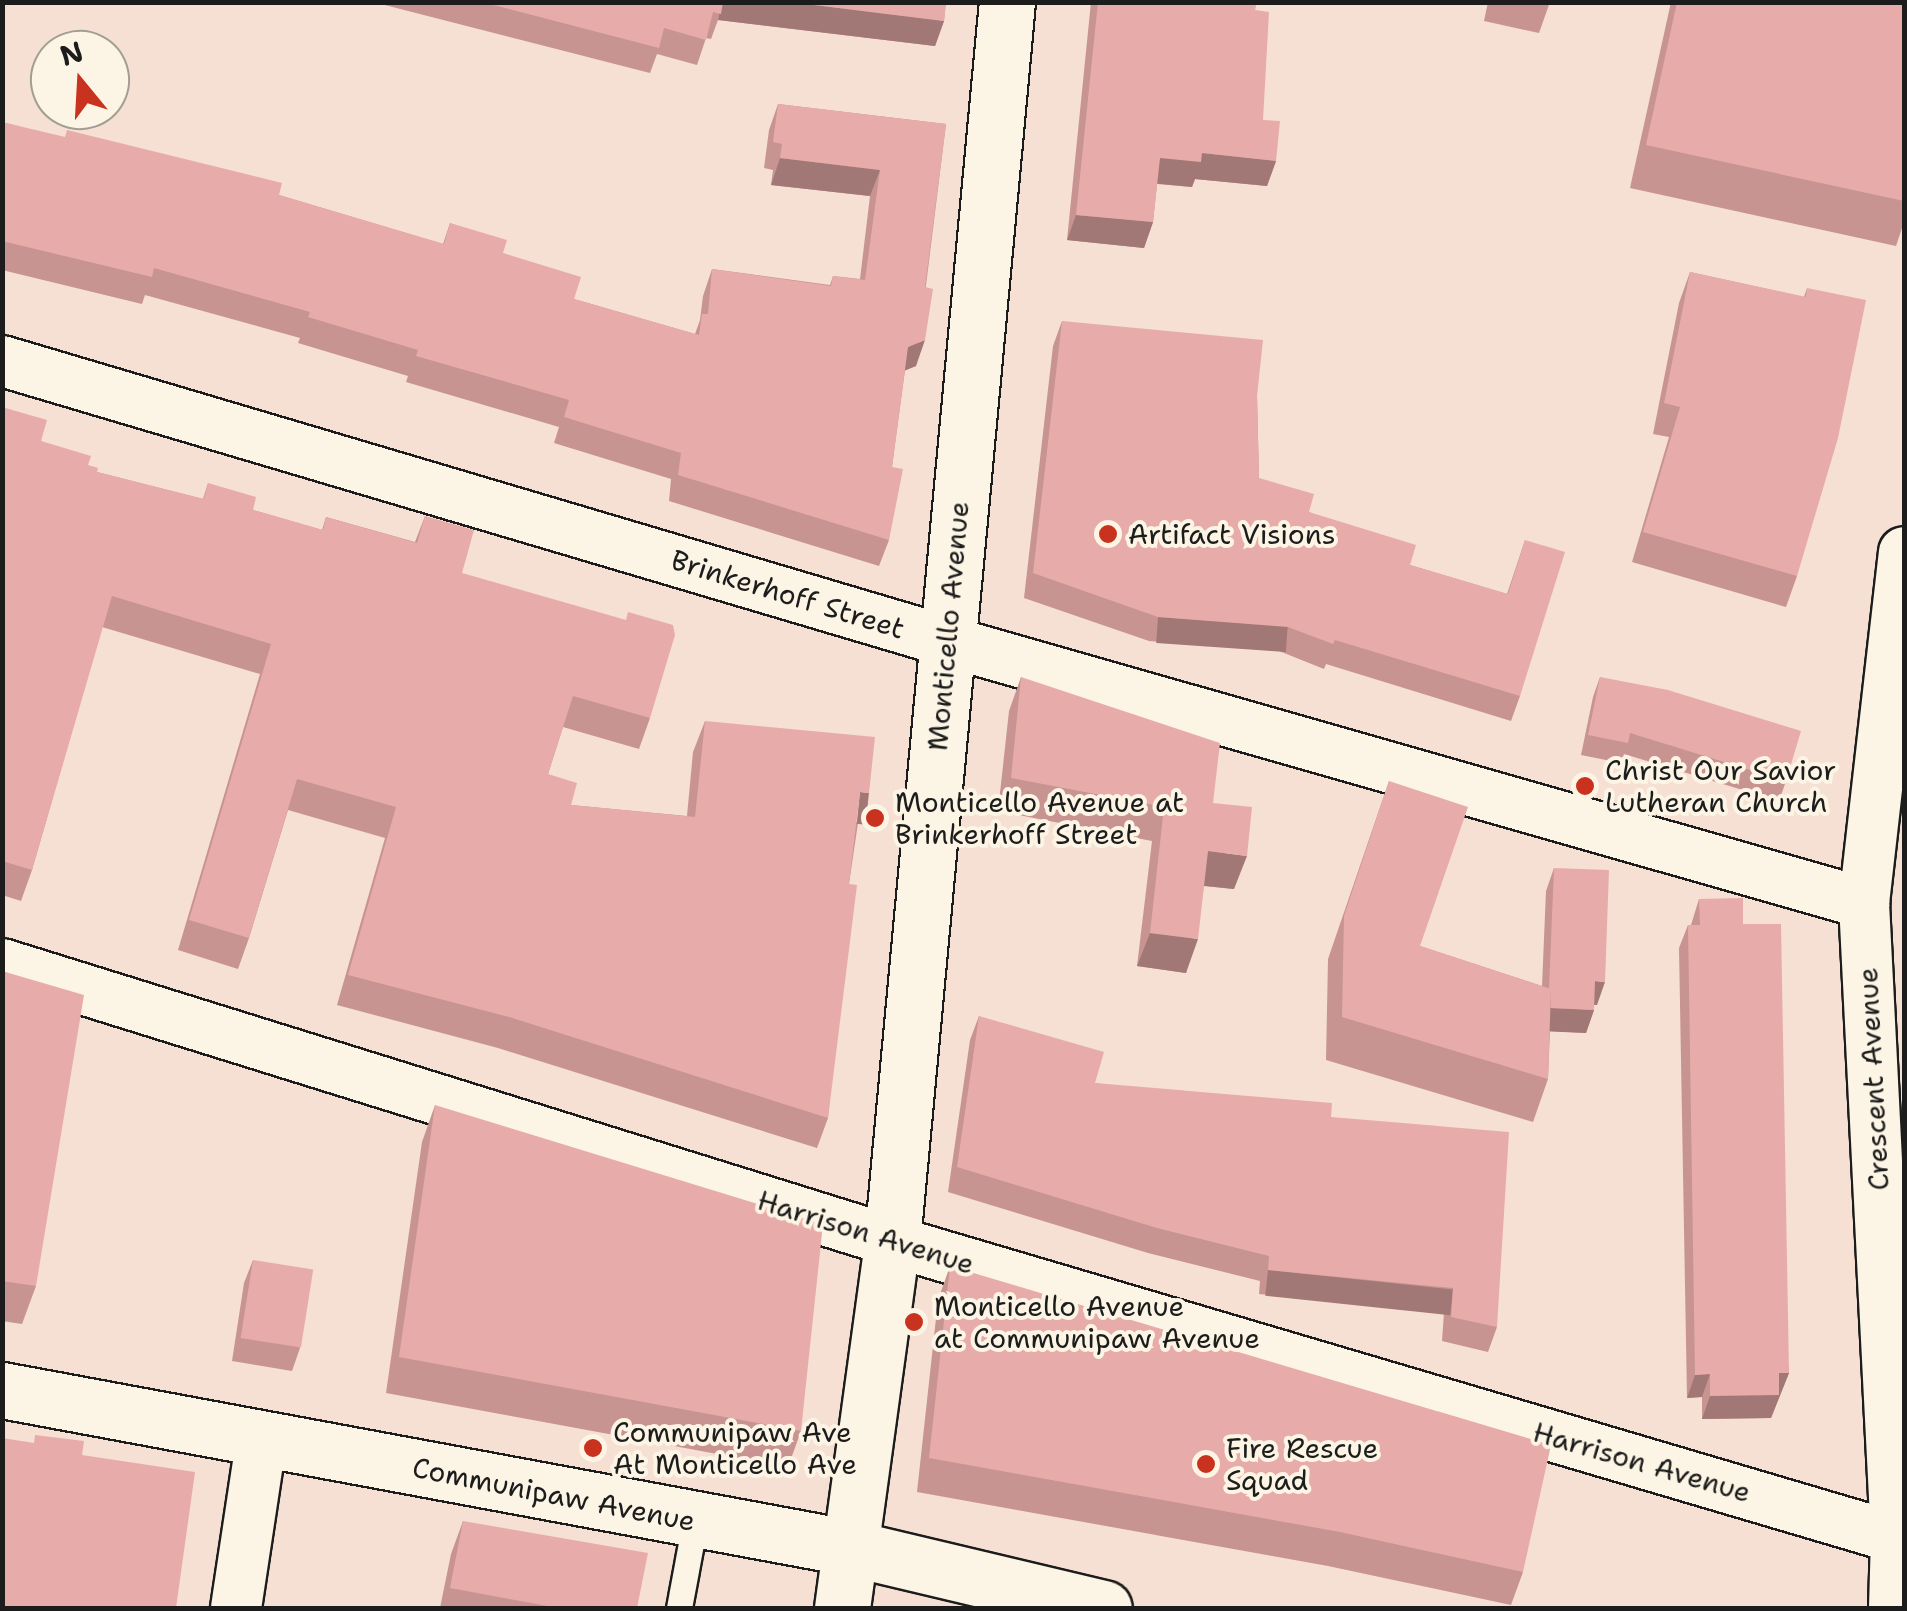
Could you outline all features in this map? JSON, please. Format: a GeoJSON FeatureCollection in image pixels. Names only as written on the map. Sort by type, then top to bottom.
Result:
{"type":"FeatureCollection","features":[{"type":"Feature","properties":{"kind":"street","name":"Monticello Avenue"},"geometry":{"type":"LineString","coordinates":[[842,1608],[847,1546],[892,1240],[1007,2]]}},
{"type":"Feature","properties":{"kind":"street","name":"Brinkerhoff Street"},"geometry":{"type":"LineString","coordinates":[[2,361],[946,641],[1864,902]]}},
{"type":"Feature","properties":{"kind":"street","name":"Crescent Avenue"},"geometry":{"type":"LineString","coordinates":[[1894,1608],[1900,1538],[1864,902],[1904,552]]}},
{"type":"Feature","properties":{"kind":"street","name":"Harrison Avenue"},"geometry":{"type":"LineString","coordinates":[[2,964],[892,1240],[1900,1538]]}},
{"type":"Feature","properties":{"kind":"street","name":"Communipaw Avenue"},"geometry":{"type":"LineString","coordinates":[[2,1390],[695,1522],[847,1546],[1104,1608]]}},
{"type":"Feature","properties":{"kind":"street"},"geometry":{"type":"LineString","coordinates":[[236,1608],[262,1437]]}},
{"type":"Feature","properties":{"kind":"lane"},"geometry":{"type":"LineString","coordinates":[[680,1608],[695,1522]]}},
{"type":"Feature","properties":{"kind":"building"},"geometry":{"type":"Polygon","coordinates":[[[482,2],[723,2],[721,14],[713,12],[706,40],[664,28],[659,48],[482,2]]]}},
{"type":"Feature","properties":{"kind":"building"},"geometry":{"type":"Polygon","coordinates":[[[790,2],[946,2],[944,21],[790,2]]]}},
{"type":"Feature","properties":{"kind":"building"},"geometry":{"type":"Polygon","coordinates":[[[1098,2],[1256,2],[1255,10],[1269,12],[1263,120],[1280,121],[1276,161],[1202,153],[1201,162],[1160,158],[1153,222],[1076,215],[1098,2]]]}},
{"type":"Feature","properties":{"kind":"building"},"geometry":{"type":"Polygon","coordinates":[[[1677,2],[1904,2],[1904,201],[1646,145],[1677,2]]]}},
{"type":"Feature","properties":{"kind":"building"},"geometry":{"type":"Polygon","coordinates":[[[778,104],[946,124],[925,287],[933,289],[925,340],[908,347],[892,467],[903,469],[889,540],[678,475],[681,453],[564,417],[569,400],[416,356],[418,350],[308,317],[310,312],[154,268],[152,277],[2,241],[2,122],[65,137],[67,130],[282,183],[279,195],[444,244],[450,223],[507,240],[503,253],[581,277],[574,299],[699,335],[702,314],[708,314],[712,269],[831,286],[833,276],[865,280],[880,170],[780,158],[782,144],[773,142],[778,104]]]}},
{"type":"Feature","properties":{"kind":"building"},"geometry":{"type":"Polygon","coordinates":[[[1690,272],[1806,297],[1807,288],[1866,300],[1838,438],[1797,576],[1643,532],[1680,407],[1664,403],[1690,272]]]}},
{"type":"Feature","properties":{"kind":"building"},"geometry":{"type":"Polygon","coordinates":[[[1062,321],[1263,340],[1257,396],[1259,478],[1314,494],[1309,512],[1416,545],[1410,565],[1508,594],[1525,540],[1565,552],[1520,696],[1335,640],[1333,644],[1288,627],[1158,617],[1033,573],[1062,321]]]}},
{"type":"Feature","properties":{"kind":"building"},"geometry":{"type":"Polygon","coordinates":[[[2,407],[47,420],[41,441],[91,456],[88,465],[98,468],[97,472],[204,499],[208,483],[256,497],[253,510],[323,530],[326,517],[417,543],[425,516],[474,530],[462,573],[626,620],[628,612],[673,625],[675,635],[650,718],[573,696],[548,774],[577,783],[571,805],[695,817],[705,721],[875,737],[869,793],[860,792],[849,884],[857,885],[828,1118],[509,1017],[348,975],[396,807],[297,779],[249,938],[189,920],[271,644],[112,596],[32,870],[2,861],[2,407]]]}},
{"type":"Feature","properties":{"kind":"building"},"geometry":{"type":"Polygon","coordinates":[[[1021,677],[1220,743],[1213,803],[1252,807],[1247,856],[1208,851],[1198,939],[1150,933],[1164,807],[1011,778],[1021,677]]]}},
{"type":"Feature","properties":{"kind":"building"},"geometry":{"type":"Polygon","coordinates":[[[1600,677],[1668,690],[1801,731],[1786,781],[1630,733],[1628,743],[1588,735],[1600,677]]]}},
{"type":"Feature","properties":{"kind":"building"},"geometry":{"type":"Polygon","coordinates":[[[1389,781],[1468,807],[1420,946],[1551,989],[1548,1079],[1342,1017],[1344,916],[1389,781]]]}},
{"type":"Feature","properties":{"kind":"building"},"geometry":{"type":"Polygon","coordinates":[[[1554,868],[1609,870],[1605,982],[1595,981],[1594,1010],[1551,1008],[1554,868]]]}},
{"type":"Feature","properties":{"kind":"building"},"geometry":{"type":"Polygon","coordinates":[[[1743,898],[1743,924],[1781,924],[1789,1373],[1779,1373],[1779,1395],[1710,1396],[1710,1374],[1695,1375],[1688,925],[1700,925],[1699,899],[1743,898]]]}},
{"type":"Feature","properties":{"kind":"building"},"geometry":{"type":"Polygon","coordinates":[[[2,971],[84,995],[36,1286],[2,1281],[2,971]]]}},
{"type":"Feature","properties":{"kind":"building"},"geometry":{"type":"Polygon","coordinates":[[[979,1016],[1104,1052],[1095,1083],[1332,1103],[1331,1117],[1509,1132],[1497,1327],[1451,1317],[1453,1288],[1268,1270],[1269,1256],[1157,1228],[957,1167],[979,1016]]]}},
{"type":"Feature","properties":{"kind":"building"},"geometry":{"type":"Polygon","coordinates":[[[435,1105],[823,1224],[801,1431],[399,1357],[435,1105]]]}},
{"type":"Feature","properties":{"kind":"building"},"geometry":{"type":"Polygon","coordinates":[[[253,1260],[313,1270],[301,1348],[241,1338],[253,1260]]]}},
{"type":"Feature","properties":{"kind":"building"},"geometry":{"type":"Polygon","coordinates":[[[950,1266],[1551,1445],[1523,1572],[1340,1532],[929,1458],[950,1266]]]}},
{"type":"Feature","properties":{"kind":"building"},"geometry":{"type":"Polygon","coordinates":[[[35,1435],[84,1441],[82,1455],[195,1472],[176,1608],[2,1608],[2,1438],[34,1443],[35,1435]]]}},
{"type":"Feature","properties":{"kind":"building"},"geometry":{"type":"Polygon","coordinates":[[[463,1521],[648,1553],[637,1608],[558,1608],[450,1588],[463,1521]]]}},
{"type":"Feature","properties":{"kind":"place","name":"Artifact Visions"},"geometry":{"type":"Point","coordinates":[1108,534]}},
{"type":"Feature","properties":{"kind":"place","name":"Christ Our Savior Lutheran Church"},"geometry":{"type":"Point","coordinates":[1585,786]}},
{"type":"Feature","properties":{"kind":"place","name":"Monticello Avenue at Brinkerhoff Street"},"geometry":{"type":"Point","coordinates":[875,818]}},
{"type":"Feature","properties":{"kind":"place","name":"Monticello Avenue at Communipaw Avenue"},"geometry":{"type":"Point","coordinates":[914,1322]}},
{"type":"Feature","properties":{"kind":"place","name":"Communipaw Ave At Monticello Ave"},"geometry":{"type":"Point","coordinates":[593,1448]}},
{"type":"Feature","properties":{"kind":"place","name":"Fire Rescue Squad"},"geometry":{"type":"Point","coordinates":[1206,1464]}}]}
